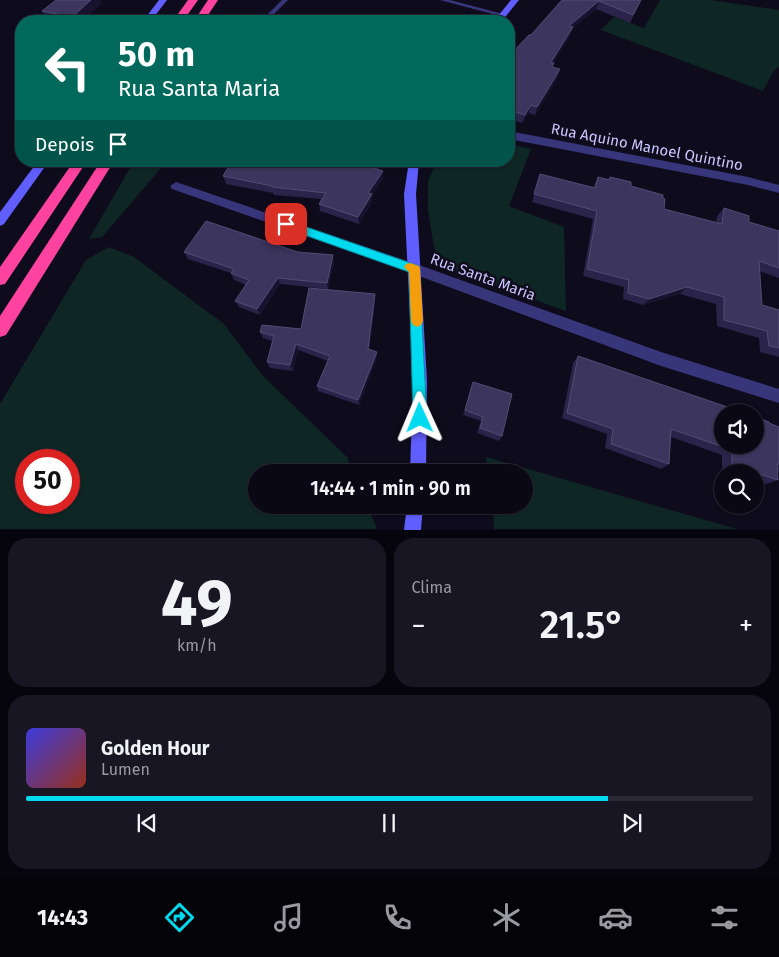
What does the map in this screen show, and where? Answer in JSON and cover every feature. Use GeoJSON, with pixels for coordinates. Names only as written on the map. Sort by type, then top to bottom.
{"type":"FeatureCollection","features":[{"type":"Feature","properties":{"kind":"highway"},"geometry":{"type":"LineString","coordinates":[[182,15],[193,0]]}},
{"type":"Feature","properties":{"kind":"highway"},"geometry":{"type":"LineString","coordinates":[[203,15],[213,0]]}},
{"type":"Feature","properties":{"kind":"highway"},"geometry":{"type":"LineString","coordinates":[[0,279],[78,167]]}},
{"type":"Feature","properties":{"kind":"highway"},"geometry":{"type":"LineString","coordinates":[[0,330],[104,167]]}},
{"type":"Feature","properties":{"kind":"main road"},"geometry":{"type":"LineString","coordinates":[[152,15],[163,0]]}},
{"type":"Feature","properties":{"kind":"main road"},"geometry":{"type":"LineString","coordinates":[[503,15],[515,0]]}},
{"type":"Feature","properties":{"kind":"main road"},"geometry":{"type":"LineString","coordinates":[[0,221],[40,167]]}},
{"type":"Feature","properties":{"kind":"main road"},"geometry":{"type":"LineString","coordinates":[[413,167],[410,194],[420,400],[418,464]]}},
{"type":"Feature","properties":{"kind":"main road"},"geometry":{"type":"LineString","coordinates":[[412,530],[414,514]]}},
{"type":"Feature","properties":{"kind":"street","name":"Rua Aquino Manoel Quintino"},"geometry":{"type":"LineString","coordinates":[[515,136],[748,181],[779,189]]}},
{"type":"Feature","properties":{"kind":"street","name":"Rua Santa Maria"},"geometry":{"type":"LineString","coordinates":[[176,186],[415,269],[652,356],[779,396]]}},
{"type":"Feature","properties":{"kind":"lane"},"geometry":{"type":"LineString","coordinates":[[270,15],[285,0]]}},
{"type":"Feature","properties":{"kind":"lane"},"geometry":{"type":"LineString","coordinates":[[443,0],[491,15]]}},
{"type":"Feature","properties":{"kind":"green space"},"geometry":{"type":"Polygon","coordinates":[[[660,0],[710,0],[779,10],[779,66],[773,72],[763,91],[601,30],[614,17],[644,28],[660,0]]]}},
{"type":"Feature","properties":{"kind":"green space"},"geometry":{"type":"Polygon","coordinates":[[[515,145],[531,149],[509,206],[564,227],[566,311],[443,267],[434,248],[428,210],[428,181],[434,167],[515,167],[515,145]]]}},
{"type":"Feature","properties":{"kind":"green space"},"geometry":{"type":"Polygon","coordinates":[[[131,167],[162,167],[102,237],[89,239],[131,167]]]}},
{"type":"Feature","properties":{"kind":"green space"},"geometry":{"type":"Polygon","coordinates":[[[109,247],[134,257],[224,324],[263,376],[347,457],[350,464],[248,464],[248,514],[371,514],[377,529],[0,529],[0,404],[86,260],[109,247]]]}},
{"type":"Feature","properties":{"kind":"green space"},"geometry":{"type":"Polygon","coordinates":[[[486,457],[510,464],[487,464],[486,457]]]}},
{"type":"Feature","properties":{"kind":"green space"},"geometry":{"type":"Polygon","coordinates":[[[533,470],[737,529],[494,529],[493,514],[533,514],[533,470]]]}},
{"type":"Feature","properties":{"kind":"building"},"geometry":{"type":"Polygon","coordinates":[[[56,0],[91,0],[74,15],[62,15],[42,11],[56,0]]]}},
{"type":"Feature","properties":{"kind":"building"},"geometry":{"type":"Polygon","coordinates":[[[562,0],[641,0],[633,15],[599,1],[569,26],[573,27],[551,62],[554,63],[552,67],[560,69],[537,107],[531,105],[525,115],[515,112],[515,50],[531,35],[562,0]]]}},
{"type":"Feature","properties":{"kind":"building"},"geometry":{"type":"Polygon","coordinates":[[[228,167],[371,167],[383,171],[368,193],[372,194],[358,217],[319,204],[326,193],[272,187],[223,176],[228,167]]]}},
{"type":"Feature","properties":{"kind":"building"},"geometry":{"type":"Polygon","coordinates":[[[540,174],[595,188],[598,177],[609,180],[610,177],[631,182],[631,186],[663,195],[665,199],[664,209],[722,224],[724,208],[749,216],[749,222],[779,231],[779,268],[759,261],[762,305],[779,310],[779,348],[769,346],[767,331],[724,320],[724,297],[687,287],[649,299],[628,293],[629,280],[587,269],[597,211],[534,194],[540,174]]]}},
{"type":"Feature","properties":{"kind":"building"},"geometry":{"type":"Polygon","coordinates":[[[206,221],[298,252],[333,255],[327,283],[278,278],[257,309],[235,301],[249,280],[231,273],[234,269],[184,252],[206,221]]]}},
{"type":"Feature","properties":{"kind":"building"},"geometry":{"type":"Polygon","coordinates":[[[309,288],[375,294],[368,349],[377,352],[358,400],[317,386],[330,356],[296,344],[290,365],[267,362],[274,336],[260,332],[262,325],[301,329],[309,288]]]}},
{"type":"Feature","properties":{"kind":"building"},"geometry":{"type":"Polygon","coordinates":[[[578,356],[719,404],[714,404],[714,444],[671,429],[669,464],[611,444],[613,429],[567,413],[578,356]]]}},
{"type":"Feature","properties":{"kind":"building"},"geometry":{"type":"Polygon","coordinates":[[[473,382],[512,394],[502,436],[480,428],[483,417],[465,410],[473,382]]]}},
{"type":"Feature","properties":{"kind":"building"},"geometry":{"type":"Polygon","coordinates":[[[764,420],[779,427],[778,480],[764,475],[764,464],[732,464],[732,454],[764,454],[764,420]]]}},
{"type":"Feature","properties":{"kind":"slow traffic"},"geometry":{"type":"LineString","coordinates":[[410,267],[415,269],[417,321]]}},
{"type":"Feature","properties":{"kind":"route"},"geometry":{"type":"LineString","coordinates":[[286,224],[415,269],[420,418]]}}]}
